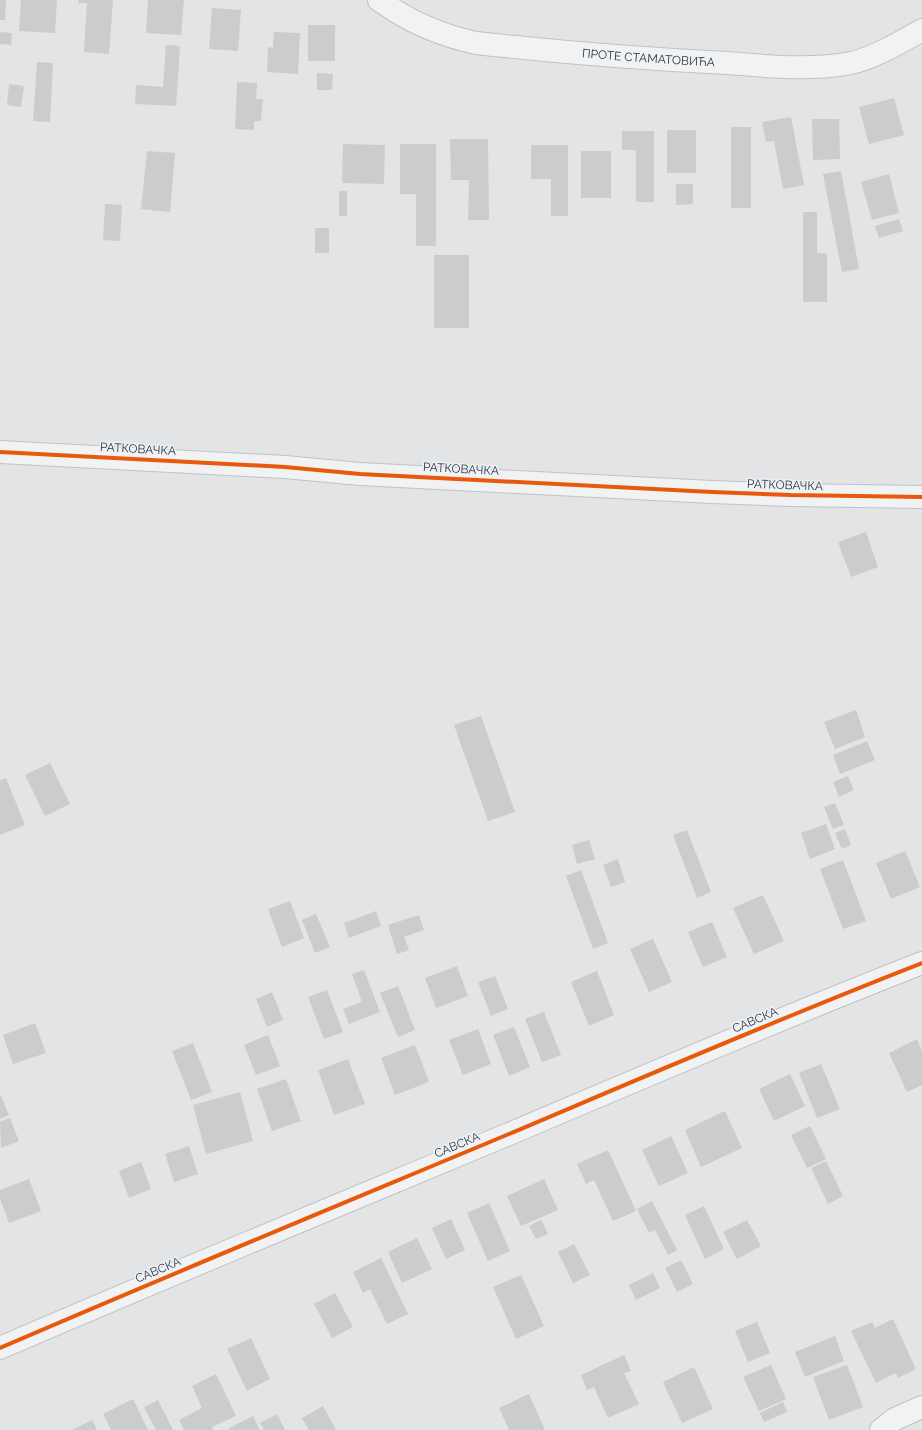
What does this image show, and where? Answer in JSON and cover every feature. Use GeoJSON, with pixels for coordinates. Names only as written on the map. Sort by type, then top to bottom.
{"type":"FeatureCollection","features":[{"type":"Feature","properties":{"kind":"street","name":"ПРОТЕ СТАМАТОВИЋА"},"geometry":{"type":"LineString","coordinates":[[378,0],[405,18],[451,38],[476,43],[662,60],[790,66],[852,63],[870,57],[922,30]]}},
{"type":"Feature","properties":{"kind":"street","name":"РАТКОВАЧКА"},"geometry":{"type":"LineString","coordinates":[[0,452],[277,467],[360,474],[790,496],[922,497]]}},
{"type":"Feature","properties":{"kind":"street","name":"САВСКА"},"geometry":{"type":"LineString","coordinates":[[0,1348],[650,1074],[922,963]]}},
{"type":"Feature","properties":{"kind":"street"},"geometry":{"type":"LineString","coordinates":[[881,1430],[895,1419],[922,1408]]}},
{"type":"Feature","properties":{"kind":"building"},"geometry":{"type":"Polygon","coordinates":[[[0,0],[6,0],[5,20],[0,20],[0,0]]]}},
{"type":"Feature","properties":{"kind":"building"},"geometry":{"type":"Polygon","coordinates":[[[21,0],[57,0],[55,33],[19,31],[21,0]]]}},
{"type":"Feature","properties":{"kind":"building"},"geometry":{"type":"Polygon","coordinates":[[[79,0],[113,0],[109,54],[84,52],[87,3],[78,3],[79,0]]]}},
{"type":"Feature","properties":{"kind":"building"},"geometry":{"type":"Polygon","coordinates":[[[148,0],[184,0],[181,35],[146,33],[148,0]]]}},
{"type":"Feature","properties":{"kind":"building"},"geometry":{"type":"Polygon","coordinates":[[[212,8],[241,10],[238,51],[209,49],[212,8]]]}},
{"type":"Feature","properties":{"kind":"building"},"geometry":{"type":"Polygon","coordinates":[[[308,25],[335,25],[335,61],[308,61],[308,25]]]}},
{"type":"Feature","properties":{"kind":"building"},"geometry":{"type":"Polygon","coordinates":[[[0,32],[12,33],[11,45],[0,44],[0,32]]]}},
{"type":"Feature","properties":{"kind":"building"},"geometry":{"type":"Polygon","coordinates":[[[274,32],[300,33],[298,74],[267,72],[268,47],[273,48],[274,32]]]}},
{"type":"Feature","properties":{"kind":"building"},"geometry":{"type":"Polygon","coordinates":[[[166,45],[180,46],[176,106],[135,104],[136,85],[163,87],[166,45]]]}},
{"type":"Feature","properties":{"kind":"building"},"geometry":{"type":"Polygon","coordinates":[[[37,62],[53,63],[50,122],[33,121],[37,62]]]}},
{"type":"Feature","properties":{"kind":"building"},"geometry":{"type":"Polygon","coordinates":[[[317,73],[333,74],[332,90],[317,90],[317,73]]]}},
{"type":"Feature","properties":{"kind":"building"},"geometry":{"type":"Polygon","coordinates":[[[237,82],[257,83],[256,99],[263,99],[261,121],[254,121],[254,130],[235,129],[237,82]]]}},
{"type":"Feature","properties":{"kind":"building"},"geometry":{"type":"Polygon","coordinates":[[[9,84],[24,86],[21,107],[7,105],[9,84]]]}},
{"type":"Feature","properties":{"kind":"building"},"geometry":{"type":"Polygon","coordinates":[[[894,98],[904,135],[869,144],[859,107],[894,98]]]}},
{"type":"Feature","properties":{"kind":"building"},"geometry":{"type":"Polygon","coordinates":[[[791,117],[804,185],[783,189],[774,141],[766,142],[762,122],[791,117]]]}},
{"type":"Feature","properties":{"kind":"building"},"geometry":{"type":"Polygon","coordinates":[[[812,119],[839,119],[840,159],[813,160],[812,119]]]}},
{"type":"Feature","properties":{"kind":"building"},"geometry":{"type":"Polygon","coordinates":[[[731,127],[751,127],[751,208],[731,208],[731,127]]]}},
{"type":"Feature","properties":{"kind":"building"},"geometry":{"type":"Polygon","coordinates":[[[667,130],[696,130],[696,173],[667,173],[667,130]]]}},
{"type":"Feature","properties":{"kind":"building"},"geometry":{"type":"Polygon","coordinates":[[[622,131],[654,131],[654,202],[636,202],[636,150],[622,150],[622,131]]]}},
{"type":"Feature","properties":{"kind":"building"},"geometry":{"type":"Polygon","coordinates":[[[450,139],[488,139],[489,220],[468,220],[469,180],[451,180],[450,139]]]}},
{"type":"Feature","properties":{"kind":"building"},"geometry":{"type":"Polygon","coordinates":[[[343,144],[385,145],[384,184],[342,183],[343,144]]]}},
{"type":"Feature","properties":{"kind":"building"},"geometry":{"type":"Polygon","coordinates":[[[400,144],[436,144],[436,246],[416,246],[416,194],[400,194],[400,144]]]}},
{"type":"Feature","properties":{"kind":"building"},"geometry":{"type":"Polygon","coordinates":[[[531,145],[568,145],[568,216],[551,216],[551,179],[531,179],[531,145]]]}},
{"type":"Feature","properties":{"kind":"building"},"geometry":{"type":"Polygon","coordinates":[[[147,151],[175,153],[170,212],[141,209],[147,151]]]}},
{"type":"Feature","properties":{"kind":"building"},"geometry":{"type":"Polygon","coordinates":[[[581,151],[611,151],[611,198],[581,198],[581,151]]]}},
{"type":"Feature","properties":{"kind":"building"},"geometry":{"type":"Polygon","coordinates":[[[841,171],[859,269],[842,272],[823,174],[841,171]]]}},
{"type":"Feature","properties":{"kind":"building"},"geometry":{"type":"Polygon","coordinates":[[[889,174],[899,213],[872,220],[861,182],[889,174]]]}},
{"type":"Feature","properties":{"kind":"building"},"geometry":{"type":"Polygon","coordinates":[[[676,184],[693,184],[693,204],[676,205],[676,184]]]}},
{"type":"Feature","properties":{"kind":"building"},"geometry":{"type":"Polygon","coordinates":[[[339,191],[347,191],[347,216],[339,216],[339,191]]]}},
{"type":"Feature","properties":{"kind":"building"},"geometry":{"type":"Polygon","coordinates":[[[105,204],[122,205],[120,241],[103,240],[105,204]]]}},
{"type":"Feature","properties":{"kind":"building"},"geometry":{"type":"Polygon","coordinates":[[[803,212],[817,212],[817,253],[827,254],[827,302],[803,302],[803,212]]]}},
{"type":"Feature","properties":{"kind":"building"},"geometry":{"type":"Polygon","coordinates":[[[899,219],[903,231],[879,238],[875,226],[899,219]]]}},
{"type":"Feature","properties":{"kind":"building"},"geometry":{"type":"Polygon","coordinates":[[[315,228],[329,228],[329,253],[315,253],[315,228]]]}},
{"type":"Feature","properties":{"kind":"building"},"geometry":{"type":"Polygon","coordinates":[[[434,255],[469,255],[469,328],[434,328],[434,255]]]}},
{"type":"Feature","properties":{"kind":"building"},"geometry":{"type":"Polygon","coordinates":[[[866,532],[878,567],[851,577],[838,542],[866,532]]]}},
{"type":"Feature","properties":{"kind":"building"},"geometry":{"type":"Polygon","coordinates":[[[856,710],[865,737],[835,749],[824,722],[856,710]]]}},
{"type":"Feature","properties":{"kind":"building"},"geometry":{"type":"Polygon","coordinates":[[[481,716],[515,812],[488,821],[454,725],[481,716]]]}},
{"type":"Feature","properties":{"kind":"building"},"geometry":{"type":"Polygon","coordinates":[[[867,741],[875,760],[840,774],[833,755],[867,741]]]}},
{"type":"Feature","properties":{"kind":"building"},"geometry":{"type":"Polygon","coordinates":[[[50,763],[70,804],[45,816],[25,775],[50,763]]]}},
{"type":"Feature","properties":{"kind":"building"},"geometry":{"type":"Polygon","coordinates":[[[848,776],[854,790],[839,797],[833,782],[848,776]]]}},
{"type":"Feature","properties":{"kind":"building"},"geometry":{"type":"Polygon","coordinates":[[[6,778],[25,825],[0,835],[0,780],[6,778]]]}},
{"type":"Feature","properties":{"kind":"building"},"geometry":{"type":"Polygon","coordinates":[[[835,803],[844,825],[833,829],[824,807],[835,803]]]}},
{"type":"Feature","properties":{"kind":"building"},"geometry":{"type":"Polygon","coordinates":[[[826,824],[835,849],[810,859],[801,833],[826,824]]]}},
{"type":"Feature","properties":{"kind":"building"},"geometry":{"type":"Polygon","coordinates":[[[845,829],[851,845],[842,849],[835,833],[845,829]]]}},
{"type":"Feature","properties":{"kind":"building"},"geometry":{"type":"Polygon","coordinates":[[[687,830],[711,892],[697,898],[673,835],[687,830]]]}},
{"type":"Feature","properties":{"kind":"building"},"geometry":{"type":"Polygon","coordinates":[[[589,840],[595,859],[577,864],[572,845],[589,840]]]}},
{"type":"Feature","properties":{"kind":"building"},"geometry":{"type":"Polygon","coordinates":[[[905,851],[920,887],[891,899],[876,863],[905,851]]]}},
{"type":"Feature","properties":{"kind":"building"},"geometry":{"type":"Polygon","coordinates":[[[618,859],[625,882],[611,887],[603,865],[618,859]]]}},
{"type":"Feature","properties":{"kind":"building"},"geometry":{"type":"Polygon","coordinates":[[[843,860],[866,921],[843,929],[820,869],[843,860]]]}},
{"type":"Feature","properties":{"kind":"building"},"geometry":{"type":"Polygon","coordinates":[[[581,870],[608,943],[593,949],[566,876],[581,870]]]}},
{"type":"Feature","properties":{"kind":"building"},"geometry":{"type":"Polygon","coordinates":[[[763,895],[784,941],[754,954],[733,908],[763,895]]]}},
{"type":"Feature","properties":{"kind":"building"},"geometry":{"type":"Polygon","coordinates":[[[290,901],[304,938],[282,947],[268,909],[290,901]]]}},
{"type":"Feature","properties":{"kind":"building"},"geometry":{"type":"Polygon","coordinates":[[[376,911],[381,926],[349,938],[344,923],[376,911]]]}},
{"type":"Feature","properties":{"kind":"building"},"geometry":{"type":"Polygon","coordinates":[[[316,914],[330,947],[315,953],[302,920],[316,914]]]}},
{"type":"Feature","properties":{"kind":"building"},"geometry":{"type":"Polygon","coordinates":[[[419,915],[424,930],[404,937],[409,950],[397,954],[388,925],[419,915]]]}},
{"type":"Feature","properties":{"kind":"building"},"geometry":{"type":"Polygon","coordinates":[[[712,922],[727,957],[703,967],[688,932],[712,922]]]}},
{"type":"Feature","properties":{"kind":"building"},"geometry":{"type":"Polygon","coordinates":[[[653,939],[672,982],[649,992],[630,949],[653,939]]]}},
{"type":"Feature","properties":{"kind":"building"},"geometry":{"type":"Polygon","coordinates":[[[457,966],[468,996],[436,1008],[425,978],[457,966]]]}},
{"type":"Feature","properties":{"kind":"building"},"geometry":{"type":"Polygon","coordinates":[[[364,970],[380,1012],[349,1024],[343,1009],[362,1002],[352,974],[364,970]]]}},
{"type":"Feature","properties":{"kind":"building"},"geometry":{"type":"Polygon","coordinates":[[[597,971],[614,1015],[589,1026],[571,982],[597,971]]]}},
{"type":"Feature","properties":{"kind":"building"},"geometry":{"type":"Polygon","coordinates":[[[495,976],[508,1009],[491,1016],[478,982],[495,976]]]}},
{"type":"Feature","properties":{"kind":"building"},"geometry":{"type":"Polygon","coordinates":[[[398,986],[415,1030],[398,1037],[380,993],[398,986]]]}},
{"type":"Feature","properties":{"kind":"building"},"geometry":{"type":"Polygon","coordinates":[[[327,990],[343,1032],[324,1039],[308,997],[327,990]]]}},
{"type":"Feature","properties":{"kind":"building"},"geometry":{"type":"Polygon","coordinates":[[[272,992],[283,1020],[267,1027],[256,999],[272,992]]]}},
{"type":"Feature","properties":{"kind":"building"},"geometry":{"type":"Polygon","coordinates":[[[544,1012],[561,1055],[542,1062],[525,1019],[544,1012]]]}},
{"type":"Feature","properties":{"kind":"building"},"geometry":{"type":"Polygon","coordinates":[[[35,1023],[46,1053],[13,1064],[3,1035],[35,1023]]]}},
{"type":"Feature","properties":{"kind":"building"},"geometry":{"type":"Polygon","coordinates":[[[514,1027],[530,1067],[509,1076],[493,1035],[514,1027]]]}},
{"type":"Feature","properties":{"kind":"building"},"geometry":{"type":"Polygon","coordinates":[[[478,1029],[491,1064],[463,1075],[449,1040],[478,1029]]]}},
{"type":"Feature","properties":{"kind":"building"},"geometry":{"type":"Polygon","coordinates":[[[268,1035],[280,1066],[256,1075],[244,1045],[268,1035]]]}},
{"type":"Feature","properties":{"kind":"building"},"geometry":{"type":"Polygon","coordinates":[[[917,1039],[922,1051],[922,1085],[907,1092],[889,1053],[917,1039]]]}},
{"type":"Feature","properties":{"kind":"building"},"geometry":{"type":"Polygon","coordinates":[[[193,1043],[212,1092],[191,1100],[172,1051],[193,1043]]]}},
{"type":"Feature","properties":{"kind":"building"},"geometry":{"type":"Polygon","coordinates":[[[415,1045],[429,1082],[395,1095],[381,1058],[415,1045]]]}},
{"type":"Feature","properties":{"kind":"building"},"geometry":{"type":"Polygon","coordinates":[[[348,1059],[365,1104],[334,1115],[318,1070],[348,1059]]]}},
{"type":"Feature","properties":{"kind":"building"},"geometry":{"type":"Polygon","coordinates":[[[821,1064],[840,1109],[817,1118],[799,1073],[821,1064]]]}},
{"type":"Feature","properties":{"kind":"building"},"geometry":{"type":"Polygon","coordinates":[[[790,1074],[805,1106],[774,1121],[759,1089],[790,1074]]]}},
{"type":"Feature","properties":{"kind":"building"},"geometry":{"type":"Polygon","coordinates":[[[286,1079],[301,1121],[272,1131],[257,1089],[286,1079]]]}},
{"type":"Feature","properties":{"kind":"building"},"geometry":{"type":"Polygon","coordinates":[[[240,1092],[253,1141],[206,1154],[193,1105],[240,1092]]]}},
{"type":"Feature","properties":{"kind":"building"},"geometry":{"type":"Polygon","coordinates":[[[0,1094],[9,1115],[0,1119],[0,1094]]]}},
{"type":"Feature","properties":{"kind":"building"},"geometry":{"type":"Polygon","coordinates":[[[725,1111],[742,1148],[701,1167],[685,1130],[725,1111]]]}},
{"type":"Feature","properties":{"kind":"building"},"geometry":{"type":"Polygon","coordinates":[[[10,1118],[19,1141],[1,1148],[0,1122],[10,1118]]]}},
{"type":"Feature","properties":{"kind":"building"},"geometry":{"type":"Polygon","coordinates":[[[810,1126],[826,1159],[807,1168],[791,1135],[810,1126]]]}},
{"type":"Feature","properties":{"kind":"building"},"geometry":{"type":"Polygon","coordinates":[[[671,1136],[688,1173],[659,1186],[642,1150],[671,1136]]]}},
{"type":"Feature","properties":{"kind":"building"},"geometry":{"type":"Polygon","coordinates":[[[189,1146],[198,1174],[174,1182],[165,1154],[189,1146]]]}},
{"type":"Feature","properties":{"kind":"building"},"geometry":{"type":"Polygon","coordinates":[[[608,1150],[636,1211],[613,1221],[594,1180],[586,1184],[577,1164],[608,1150]]]}},
{"type":"Feature","properties":{"kind":"building"},"geometry":{"type":"Polygon","coordinates":[[[826,1161],[843,1196],[828,1204],[811,1168],[826,1161]]]}},
{"type":"Feature","properties":{"kind":"building"},"geometry":{"type":"Polygon","coordinates":[[[141,1162],[151,1189],[129,1198],[119,1171],[141,1162]]]}},
{"type":"Feature","properties":{"kind":"building"},"geometry":{"type":"Polygon","coordinates":[[[29,1179],[41,1211],[9,1223],[0,1199],[0,1190],[29,1179]]]}},
{"type":"Feature","properties":{"kind":"building"},"geometry":{"type":"Polygon","coordinates":[[[544,1179],[558,1210],[521,1226],[507,1196],[544,1179]]]}},
{"type":"Feature","properties":{"kind":"building"},"geometry":{"type":"Polygon","coordinates":[[[652,1201],[677,1250],[668,1255],[655,1230],[649,1233],[637,1209],[652,1201]]]}},
{"type":"Feature","properties":{"kind":"building"},"geometry":{"type":"Polygon","coordinates":[[[489,1203],[510,1251],[488,1261],[467,1213],[489,1203]]]}},
{"type":"Feature","properties":{"kind":"building"},"geometry":{"type":"Polygon","coordinates":[[[704,1206],[724,1249],[705,1259],[685,1215],[704,1206]]]}},
{"type":"Feature","properties":{"kind":"building"},"geometry":{"type":"Polygon","coordinates":[[[451,1219],[465,1250],[446,1259],[432,1228],[451,1219]]]}},
{"type":"Feature","properties":{"kind":"building"},"geometry":{"type":"Polygon","coordinates":[[[541,1220],[548,1234],[536,1239],[529,1226],[541,1220]]]}},
{"type":"Feature","properties":{"kind":"building"},"geometry":{"type":"Polygon","coordinates":[[[747,1220],[761,1246],[737,1259],[723,1232],[747,1220]]]}},
{"type":"Feature","properties":{"kind":"building"},"geometry":{"type":"Polygon","coordinates":[[[417,1238],[432,1269],[402,1283],[388,1252],[417,1238]]]}},
{"type":"Feature","properties":{"kind":"building"},"geometry":{"type":"Polygon","coordinates":[[[574,1244],[590,1275],[573,1283],[558,1252],[574,1244]]]}},
{"type":"Feature","properties":{"kind":"building"},"geometry":{"type":"Polygon","coordinates":[[[381,1258],[408,1314],[387,1324],[370,1289],[363,1293],[353,1272],[381,1258]]]}},
{"type":"Feature","properties":{"kind":"building"},"geometry":{"type":"Polygon","coordinates":[[[681,1260],[693,1284],[677,1292],[665,1268],[681,1260]]]}},
{"type":"Feature","properties":{"kind":"building"},"geometry":{"type":"Polygon","coordinates":[[[653,1273],[660,1288],[636,1300],[629,1285],[653,1273]]]}},
{"type":"Feature","properties":{"kind":"building"},"geometry":{"type":"Polygon","coordinates":[[[521,1275],[544,1326],[516,1339],[493,1287],[521,1275]]]}},
{"type":"Feature","properties":{"kind":"building"},"geometry":{"type":"Polygon","coordinates":[[[335,1293],[353,1327],[332,1338],[314,1304],[335,1293]]]}},
{"type":"Feature","properties":{"kind":"building"},"geometry":{"type":"Polygon","coordinates":[[[893,1319],[916,1369],[898,1378],[896,1373],[876,1383],[851,1331],[872,1322],[875,1328],[893,1319]]]}},
{"type":"Feature","properties":{"kind":"building"},"geometry":{"type":"Polygon","coordinates":[[[757,1322],[770,1353],[748,1362],[735,1331],[757,1322]]]}},
{"type":"Feature","properties":{"kind":"building"},"geometry":{"type":"Polygon","coordinates":[[[835,1336],[844,1361],[805,1377],[795,1352],[835,1336]]]}},
{"type":"Feature","properties":{"kind":"building"},"geometry":{"type":"Polygon","coordinates":[[[251,1338],[270,1379],[247,1391],[227,1349],[251,1338]]]}},
{"type":"Feature","properties":{"kind":"building"},"geometry":{"type":"Polygon","coordinates":[[[624,1355],[631,1371],[624,1373],[639,1404],[608,1418],[594,1387],[587,1390],[581,1375],[624,1355]]]}},
{"type":"Feature","properties":{"kind":"building"},"geometry":{"type":"Polygon","coordinates":[[[771,1365],[786,1399],[759,1411],[743,1377],[771,1365]]]}},
{"type":"Feature","properties":{"kind":"building"},"geometry":{"type":"Polygon","coordinates":[[[847,1365],[863,1407],[829,1420],[813,1377],[847,1365]]]}},
{"type":"Feature","properties":{"kind":"building"},"geometry":{"type":"Polygon","coordinates":[[[694,1367],[713,1409],[682,1423],[663,1382],[694,1367]]]}},
{"type":"Feature","properties":{"kind":"building"},"geometry":{"type":"Polygon","coordinates":[[[216,1374],[236,1416],[212,1427],[213,1430],[184,1430],[179,1420],[202,1408],[192,1386],[216,1374]]]}},
{"type":"Feature","properties":{"kind":"building"},"geometry":{"type":"Polygon","coordinates":[[[529,1394],[545,1430],[509,1430],[499,1408],[529,1394]]]}},
{"type":"Feature","properties":{"kind":"building"},"geometry":{"type":"Polygon","coordinates":[[[133,1399],[148,1430],[111,1430],[103,1414],[133,1399]]]}},
{"type":"Feature","properties":{"kind":"building"},"geometry":{"type":"Polygon","coordinates":[[[158,1400],[173,1430],[156,1430],[144,1407],[158,1400]]]}},
{"type":"Feature","properties":{"kind":"building"},"geometry":{"type":"Polygon","coordinates":[[[783,1402],[787,1412],[764,1422],[760,1413],[783,1402]]]}},
{"type":"Feature","properties":{"kind":"building"},"geometry":{"type":"Polygon","coordinates":[[[323,1406],[336,1430],[309,1430],[302,1418],[323,1406]]]}},
{"type":"Feature","properties":{"kind":"building"},"geometry":{"type":"Polygon","coordinates":[[[277,1414],[285,1430],[264,1430],[260,1423],[277,1414]]]}},
{"type":"Feature","properties":{"kind":"building"},"geometry":{"type":"Polygon","coordinates":[[[253,1416],[260,1430],[230,1430],[229,1428],[253,1416]]]}},
{"type":"Feature","properties":{"kind":"building"},"geometry":{"type":"Polygon","coordinates":[[[92,1420],[97,1430],[72,1430],[92,1420]]]}},
{"type":"Feature","properties":{"kind":"cycle path"},"geometry":{"type":"LineString","coordinates":[[0,452],[285,467],[360,474],[712,492],[922,497]]}},
{"type":"Feature","properties":{"kind":"cycle path"},"geometry":{"type":"LineString","coordinates":[[0,1348],[715,1047],[922,963]]}}]}
